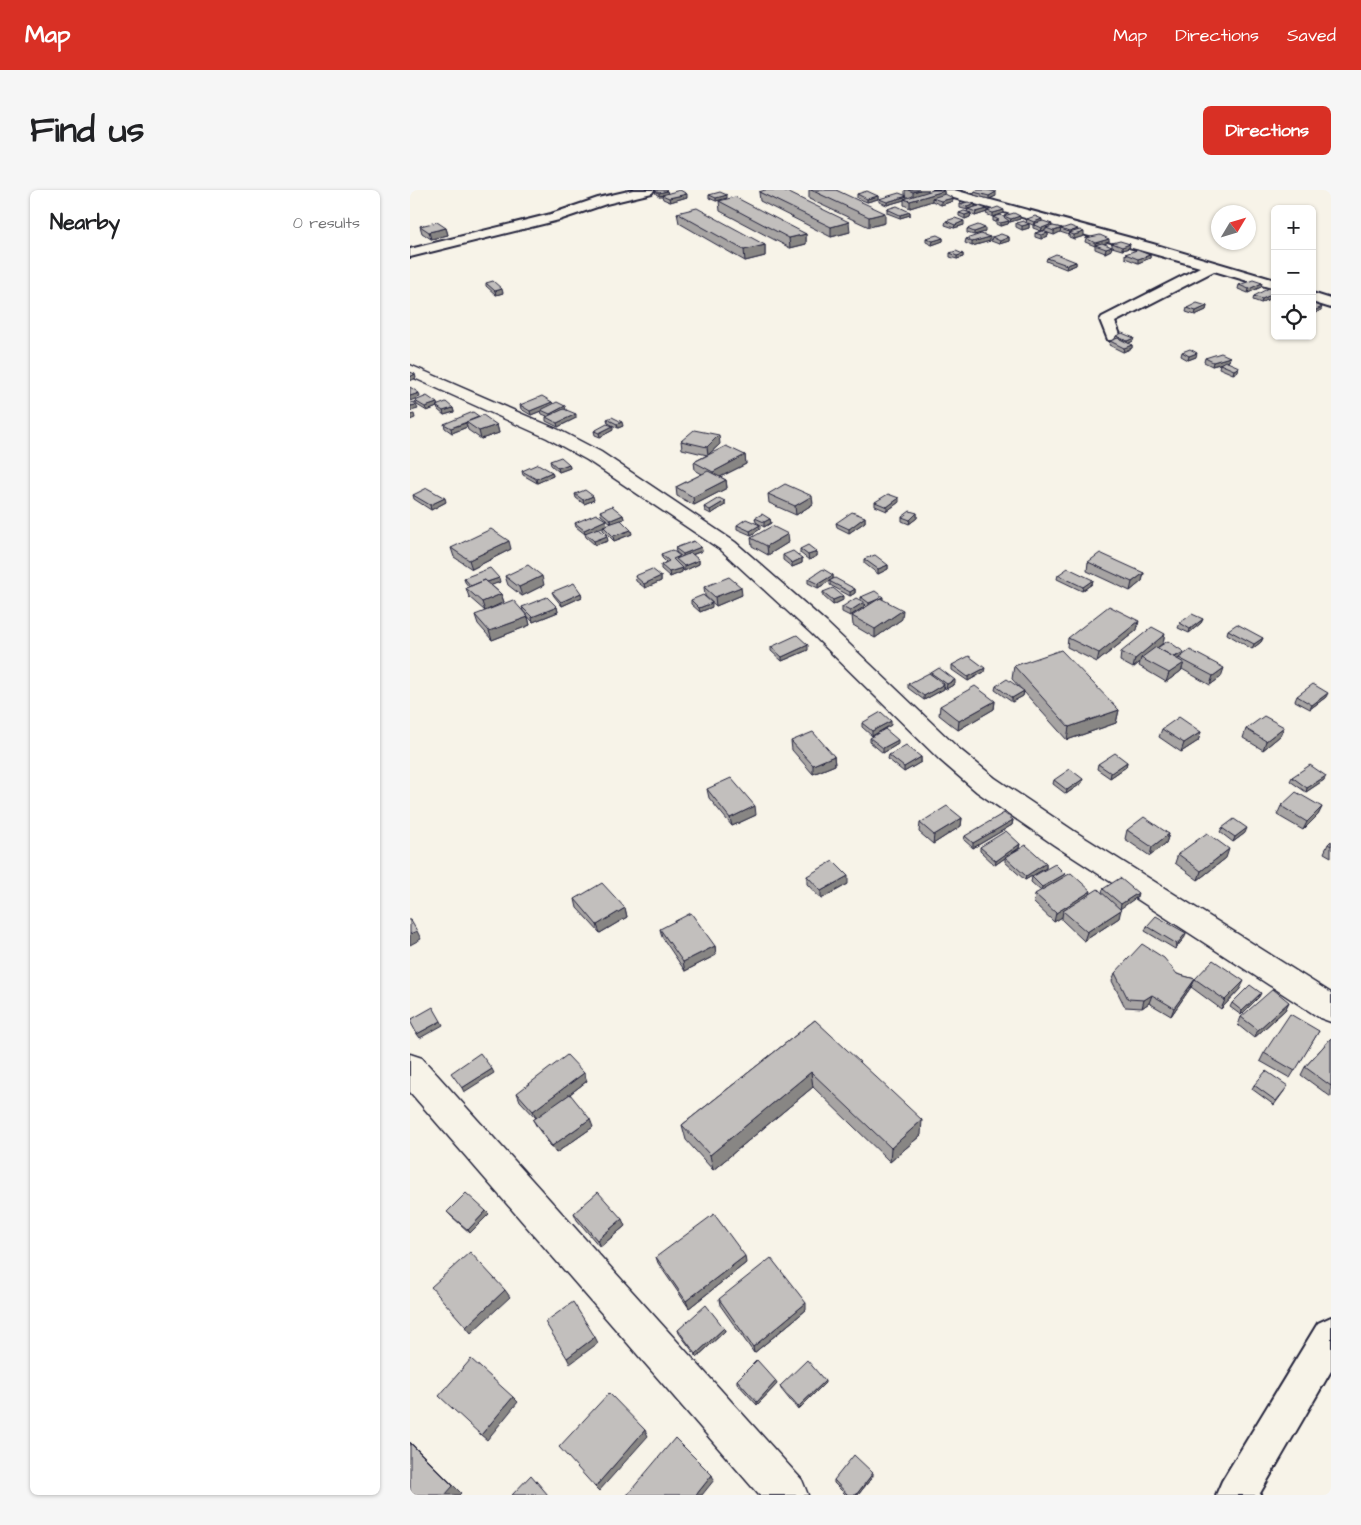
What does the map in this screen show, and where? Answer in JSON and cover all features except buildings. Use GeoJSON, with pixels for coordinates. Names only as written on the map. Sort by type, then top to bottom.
{"type":"FeatureCollection","features":[{"type":"Feature","properties":{"kind":"street"},"geometry":{"type":"LineString","coordinates":[[410,253],[555,217],[602,201],[648,190]]}},
{"type":"Feature","properties":{"kind":"street"},"geometry":{"type":"LineString","coordinates":[[940,190],[1271,284]]}},
{"type":"Feature","properties":{"kind":"street"},"geometry":{"type":"LineString","coordinates":[[1113,337],[1107,320],[1213,266]]}},
{"type":"Feature","properties":{"kind":"street"},"geometry":{"type":"LineString","coordinates":[[1316,298],[1331,304]]}},
{"type":"Feature","properties":{"kind":"street"},"geometry":{"type":"LineString","coordinates":[[410,370],[546,430],[594,456],[728,546],[819,628],[949,754],[986,785],[1064,838],[1331,1009]]}},
{"type":"Feature","properties":{"kind":"street"},"geometry":{"type":"LineString","coordinates":[[410,1068],[787,1495]]}},
{"type":"Feature","properties":{"kind":"street"},"geometry":{"type":"LineString","coordinates":[[1236,1495],[1331,1336]]}}]}
